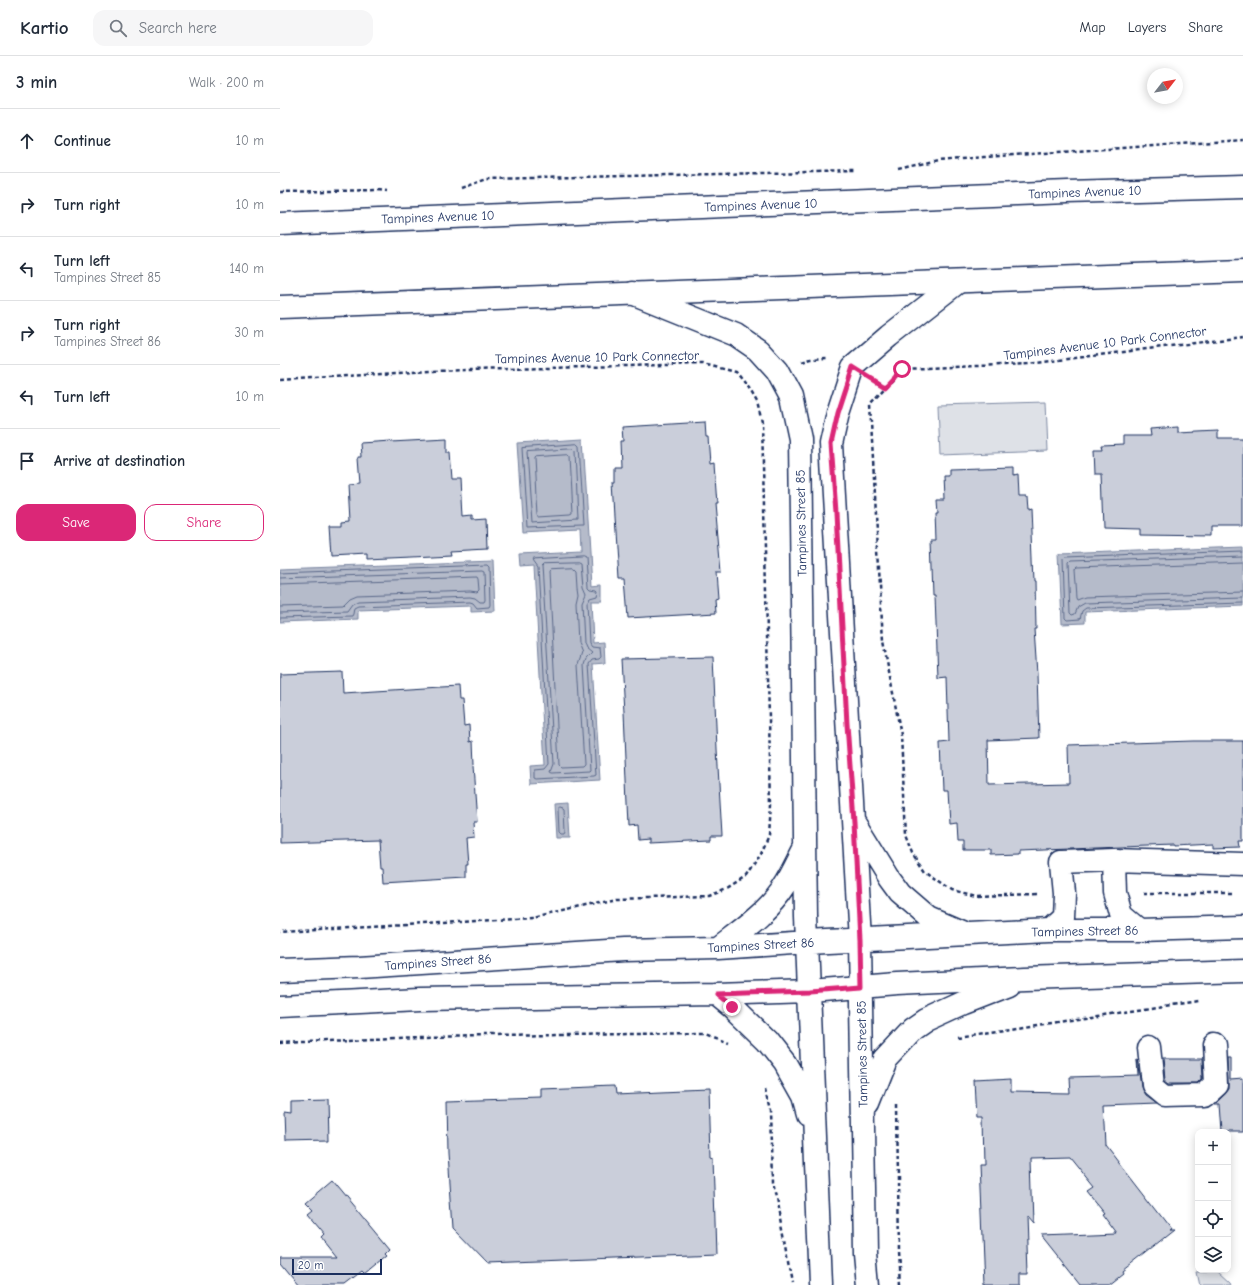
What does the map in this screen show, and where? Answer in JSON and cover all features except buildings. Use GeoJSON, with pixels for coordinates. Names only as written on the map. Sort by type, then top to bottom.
{"type":"FeatureCollection","features":[{"type":"Feature","properties":{"kind":"street","name":"Tampines Avenue 10"},"geometry":{"type":"LineString","coordinates":[[280,224],[1020,194],[1243,187]]}},
{"type":"Feature","properties":{"kind":"street"},"geometry":{"type":"LineString","coordinates":[[280,307],[632,292],[958,282],[1243,271]]}},
{"type":"Feature","properties":{"kind":"street"},"geometry":{"type":"LineString","coordinates":[[853,367],[889,336],[958,282]]}},
{"type":"Feature","properties":{"kind":"street","name":"Tampines Street 85"},"geometry":{"type":"LineString","coordinates":[[632,292],[736,335],[758,350],[777,371],[791,397],[800,439],[805,847],[821,1285]]}},
{"type":"Feature","properties":{"kind":"street","name":"Tampines Street 85"},"geometry":{"type":"LineString","coordinates":[[853,367],[838,413],[831,444],[860,940],[865,1253],[868,1285]]}},
{"type":"Feature","properties":{"kind":"street","name":"Tampines Street 85"},"geometry":{"type":"LineString","coordinates":[[854,822],[900,893],[929,918],[969,934]]}},
{"type":"Feature","properties":{"kind":"street","name":"Tampines Street 85"},"geometry":{"type":"LineString","coordinates":[[718,948],[756,917],[774,899],[783,888],[805,847]]}},
{"type":"Feature","properties":{"kind":"street"},"geometry":{"type":"LineString","coordinates":[[1114,860],[1115,893],[1121,915],[1139,930]]}},
{"type":"Feature","properties":{"kind":"street"},"geometry":{"type":"LineString","coordinates":[[1049,930],[1063,917],[1064,893],[1061,862],[1114,860],[1243,864]]}},
{"type":"Feature","properties":{"kind":"street","name":"Tampines Street 86"},"geometry":{"type":"LineString","coordinates":[[280,970],[359,967],[623,950],[718,948],[1049,930],[1139,930],[1243,926]]}},
{"type":"Feature","properties":{"kind":"street"},"geometry":{"type":"LineString","coordinates":[[280,1006],[420,999],[810,991],[1025,978],[1243,971]]}},
{"type":"Feature","properties":{"kind":"street"},"geometry":{"type":"LineString","coordinates":[[863,1115],[885,1059],[914,1029],[926,1020],[963,1003],[1025,978]]}},
{"type":"Feature","properties":{"kind":"street"},"geometry":{"type":"LineString","coordinates":[[716,994],[732,1007],[767,1041],[785,1064],[803,1096],[815,1141]]}},
{"type":"Feature","properties":{"kind":"street"},"geometry":{"type":"LineString","coordinates":[[1149,1047],[1153,1086],[1165,1096],[1204,1095],[1216,1084],[1214,1045]]}},
{"type":"Feature","properties":{"kind":"path"},"geometry":{"type":"LineString","coordinates":[[898,171],[938,161],[976,157],[1243,140]]}},
{"type":"Feature","properties":{"kind":"path"},"geometry":{"type":"LineString","coordinates":[[455,190],[487,179],[859,171]]}},
{"type":"Feature","properties":{"kind":"path"},"geometry":{"type":"LineString","coordinates":[[280,192],[378,190],[393,192]]}},
{"type":"Feature","properties":{"kind":"path","name":"Tampines Avenue 10 Park Connector"},"geometry":{"type":"LineString","coordinates":[[1064,893],[976,896],[952,890],[925,871],[913,853],[906,835],[901,735],[883,641],[870,404],[902,369],[1028,364],[1243,337]]}},
{"type":"Feature","properties":{"kind":"path"},"geometry":{"type":"LineString","coordinates":[[749,388],[777,371],[811,359],[832,358],[853,367],[885,387]]}},
{"type":"Feature","properties":{"kind":"path","name":"Tampines Avenue 10 Park Connector"},"geometry":{"type":"LineString","coordinates":[[280,380],[431,371],[703,364],[736,372],[749,388],[757,402],[762,422],[771,804],[769,835],[761,854],[746,877],[727,889],[709,896],[617,899],[532,918],[280,932]]}},
{"type":"Feature","properties":{"kind":"path"},"geometry":{"type":"LineString","coordinates":[[1115,893],[1236,893]]}},
{"type":"Feature","properties":{"kind":"path"},"geometry":{"type":"LineString","coordinates":[[952,1039],[1204,1000]]}},
{"type":"Feature","properties":{"kind":"path"},"geometry":{"type":"LineString","coordinates":[[280,1043],[420,1037],[705,1033],[727,1041],[732,1045]]}},
{"type":"Feature","properties":{"kind":"path"},"geometry":{"type":"LineString","coordinates":[[765,1083],[771,1110],[773,1182],[792,1285]]}},
{"type":"Feature","properties":{"kind":"path"},"geometry":{"type":"LineString","coordinates":[[897,1101],[899,1252],[901,1285]]}},
{"type":"Feature","properties":{"kind":"shaded area"},"geometry":{"type":"Polygon","coordinates":[[[1046,402],[1048,451],[940,455],[938,405],[1046,402]]]}},
{"type":"Feature","properties":{"kind":"shaded area"},"geometry":{"type":"Polygon","coordinates":[[[1198,1273],[1219,1273],[1231,1285],[1201,1285],[1198,1273]]]}},
{"type":"Feature","properties":{"kind":"water"},"geometry":{"type":"Polygon","coordinates":[[[583,439],[592,586],[602,585],[602,601],[591,601],[593,643],[604,642],[605,663],[593,664],[600,780],[531,784],[530,766],[545,765],[534,566],[521,567],[520,555],[581,552],[580,530],[523,533],[517,443],[583,439]]]}},
{"type":"Feature","properties":{"kind":"water"},"geometry":{"type":"Polygon","coordinates":[[[1243,547],[1243,606],[1085,612],[1085,623],[1062,624],[1059,554],[1243,547]]]}},
{"type":"Feature","properties":{"kind":"water"},"geometry":{"type":"Polygon","coordinates":[[[493,561],[495,611],[471,612],[471,606],[358,610],[358,619],[280,622],[280,569],[493,561]]]}},
{"type":"Feature","properties":{"kind":"water"},"geometry":{"type":"Polygon","coordinates":[[[568,803],[570,838],[556,838],[554,804],[568,803]]]}},
{"type":"Feature","properties":{"kind":"route"},"geometry":{"type":"LineString","coordinates":[[732,1007],[716,994],[810,991],[861,987],[854,822],[831,444],[838,413],[853,367],[885,387],[902,369]]}}]}
